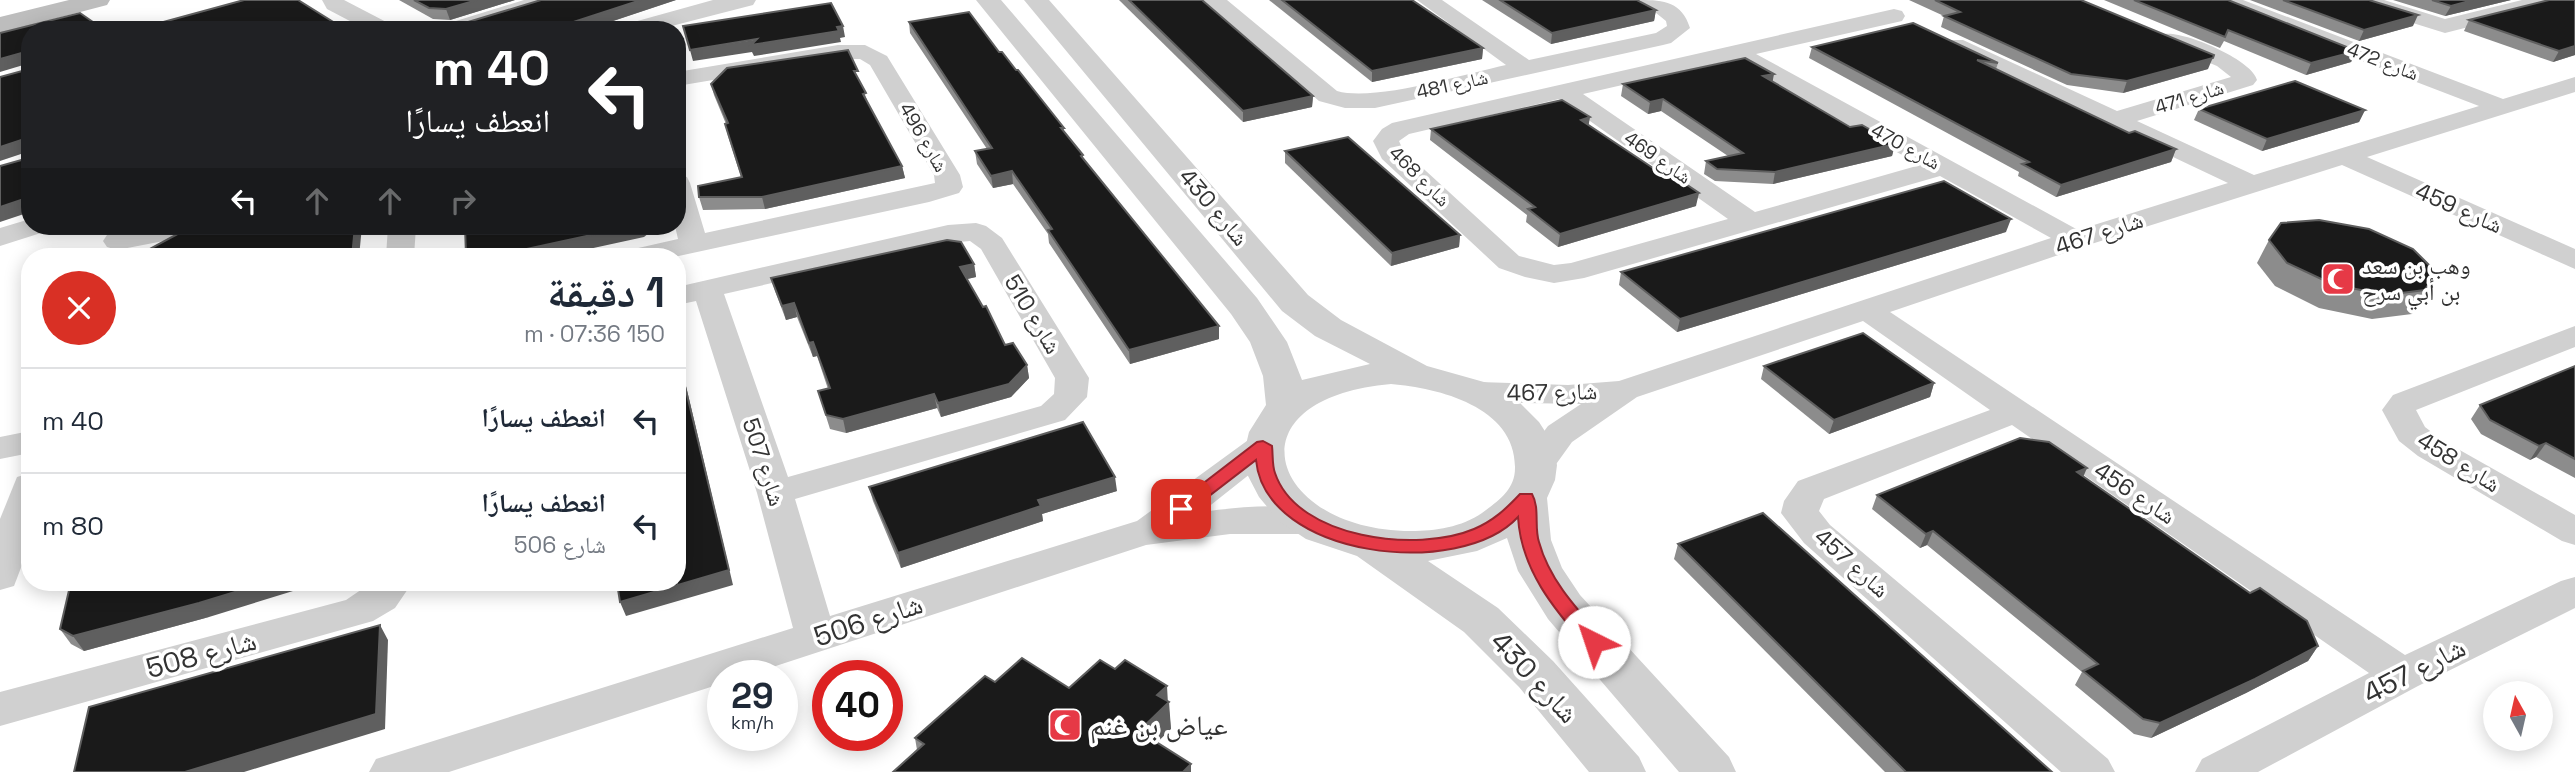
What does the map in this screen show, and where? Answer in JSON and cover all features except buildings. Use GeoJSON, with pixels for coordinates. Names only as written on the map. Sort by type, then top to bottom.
{"type":"FeatureCollection","features":[{"type":"Feature","properties":{"kind":"main road"},"geometry":{"type":"LineString","coordinates":[[0,12],[49,0]]}},
{"type":"Feature","properties":{"kind":"main road"},"geometry":{"type":"LineString","coordinates":[[0,25],[98,0]]}},
{"type":"Feature","properties":{"kind":"street"},"geometry":{"type":"LineString","coordinates":[[333,0],[335,4],[367,21]]}},
{"type":"Feature","properties":{"kind":"street"},"geometry":{"type":"LineString","coordinates":[[480,21],[546,0]]}},
{"type":"Feature","properties":{"kind":"street"},"geometry":{"type":"LineString","coordinates":[[659,21],[699,9],[745,0]]}},
{"type":"Feature","properties":{"kind":"street","name":"شارع 430"},"geometry":{"type":"LineString","coordinates":[[988,0],[1244,306],[1269,340],[1281,363],[1286,407]]}},
{"type":"Feature","properties":{"kind":"street","name":"شارع 430"},"geometry":{"type":"LineString","coordinates":[[1036,0],[1295,303],[1339,335],[1422,375]]}},
{"type":"Feature","properties":{"kind":"street","name":"شارع 481"},"geometry":{"type":"LineString","coordinates":[[1214,0],[1328,96],[1345,101],[1375,101],[1663,38],[1679,27],[1676,18],[1651,0]]}},
{"type":"Feature","properties":{"kind":"street"},"geometry":{"type":"LineString","coordinates":[[1428,0],[1525,68]]}},
{"type":"Feature","properties":{"kind":"street","name":"شارع 471"},"geometry":{"type":"LineString","coordinates":[[1860,0],[2251,184]]}},
{"type":"Feature","properties":{"kind":"street","name":"شارع 472"},"geometry":{"type":"LineString","coordinates":[[2224,0],[2503,107]]}},
{"type":"Feature","properties":{"kind":"street"},"geometry":{"type":"LineString","coordinates":[[2364,0],[2445,26],[2547,0]]}},
{"type":"Feature","properties":{"kind":"street","name":"شارع 468"},"geometry":{"type":"LineString","coordinates":[[1894,16],[1566,93],[1401,128],[1386,141],[1391,153],[1509,262],[1535,271],[1555,274],[1573,272],[1943,167]]}},
{"type":"Feature","properties":{"kind":"street","name":"شارع 471"},"geometry":{"type":"LineString","coordinates":[[2115,120],[2245,80],[2240,71],[2225,61],[2152,31]]}},
{"type":"Feature","properties":{"kind":"street","name":"شارع 496"},"geometry":{"type":"LineString","coordinates":[[676,248],[929,194],[949,187],[947,175],[879,61],[865,52],[838,52],[686,77]]}},
{"type":"Feature","properties":{"kind":"street","name":"شارع 470"},"geometry":{"type":"LineString","coordinates":[[1737,53],[2075,240]]}},
{"type":"Feature","properties":{"kind":"street","name":"شارع 467"},"geometry":{"type":"LineString","coordinates":[[1479,392],[1568,395],[1625,390],[2075,240],[2575,84]]}},
{"type":"Feature","properties":{"kind":"street","name":"شارع 469"},"geometry":{"type":"LineString","coordinates":[[1566,93],[1751,222]]}},
{"type":"Feature","properties":{"kind":"street","name":"شارع 459"},"geometry":{"type":"LineString","coordinates":[[2343,156],[2575,260]]}},
{"type":"Feature","properties":{"kind":"street"},"geometry":{"type":"LineString","coordinates":[[686,215],[694,244]]}},
{"type":"Feature","properties":{"kind":"street"},"geometry":{"type":"LineString","coordinates":[[0,237],[21,230]]}},
{"type":"Feature","properties":{"kind":"street","name":"شارع 510"},"geometry":{"type":"LineString","coordinates":[[692,292],[948,234],[976,232],[992,244],[1072,378],[1070,397],[1053,413],[775,493]]}},
{"type":"Feature","properties":{"kind":"street"},"geometry":{"type":"LineString","coordinates":[[117,241],[150,235]]}},
{"type":"Feature","properties":{"kind":"street","name":"شارع 507"},"geometry":{"type":"LineString","coordinates":[[692,292],[775,493],[816,637]]}},
{"type":"Feature","properties":{"kind":"street","name":"شارع 456"},"geometry":{"type":"LineString","coordinates":[[1867,310],[2403,675]]}},
{"type":"Feature","properties":{"kind":"street","name":"شارع 458"},"geometry":{"type":"LineString","coordinates":[[2570,342],[2405,402],[2399,410],[2411,433],[2430,448],[2575,531]]}},
{"type":"Feature","properties":{"kind":"street"},"geometry":{"type":"LineString","coordinates":[[1531,482],[1507,518],[1469,537],[1447,544],[1409,547],[1371,544],[1348,538],[1308,521],[1281,499],[1266,473],[1263,446],[1271,425],[1286,407],[1307,393],[1342,380],[1391,373],[1442,379],[1479,392],[1509,412],[1530,438],[1531,482],[1529,540],[1541,571],[1564,607],[1710,772]]}},
{"type":"Feature","properties":{"kind":"street","name":"شارع 467"},"geometry":{"type":"LineString","coordinates":[[1531,482],[1560,434],[1625,390]]}},
{"type":"Feature","properties":{"kind":"street","name":"شارع 457"},"geometry":{"type":"LineString","coordinates":[[2015,412],[1811,489],[1802,501],[1800,513],[1817,534],[2092,772]]}},
{"type":"Feature","properties":{"kind":"street"},"geometry":{"type":"LineString","coordinates":[[0,448],[21,444]]}},
{"type":"Feature","properties":{"kind":"street","name":"شارع 506"},"geometry":{"type":"LineString","coordinates":[[1143,532],[1181,509],[1263,446]]}},
{"type":"Feature","properties":{"kind":"street"},"geometry":{"type":"LineString","coordinates":[[0,576],[21,512]]}},
{"type":"Feature","properties":{"kind":"street","name":"شارع 506"},"geometry":{"type":"LineString","coordinates":[[392,772],[1143,532],[1230,521],[1308,521]]}},
{"type":"Feature","properties":{"kind":"street","name":"شارع 430"},"geometry":{"type":"LineString","coordinates":[[1371,544],[1481,620],[1536,674],[1620,772]]}},
{"type":"Feature","properties":{"kind":"street","name":"شارع 508"},"geometry":{"type":"LineString","coordinates":[[0,709],[359,611],[381,598],[386,591]]}},
{"type":"Feature","properties":{"kind":"street","name":"شارع 457"},"geometry":{"type":"LineString","coordinates":[[2218,772],[2403,675],[2575,591]]}},
{"type":"Feature","properties":{"kind":"place","name":"وهب بن سعد بن أبي سرح"},"geometry":{"type":"Point","coordinates":[2338,279]}},
{"type":"Feature","properties":{"kind":"place","name":"عياض بن غنم"},"geometry":{"type":"Point","coordinates":[1065,725]}},
{"type":"Feature","properties":{"kind":"route"},"geometry":{"type":"LineString","coordinates":[[1181,509],[1263,446],[1266,473],[1281,499],[1308,521],[1348,538],[1371,544],[1409,547],[1447,544],[1480,534],[1507,518],[1526,498],[1529,540],[1541,571],[1564,607],[1594,642]]}}]}
